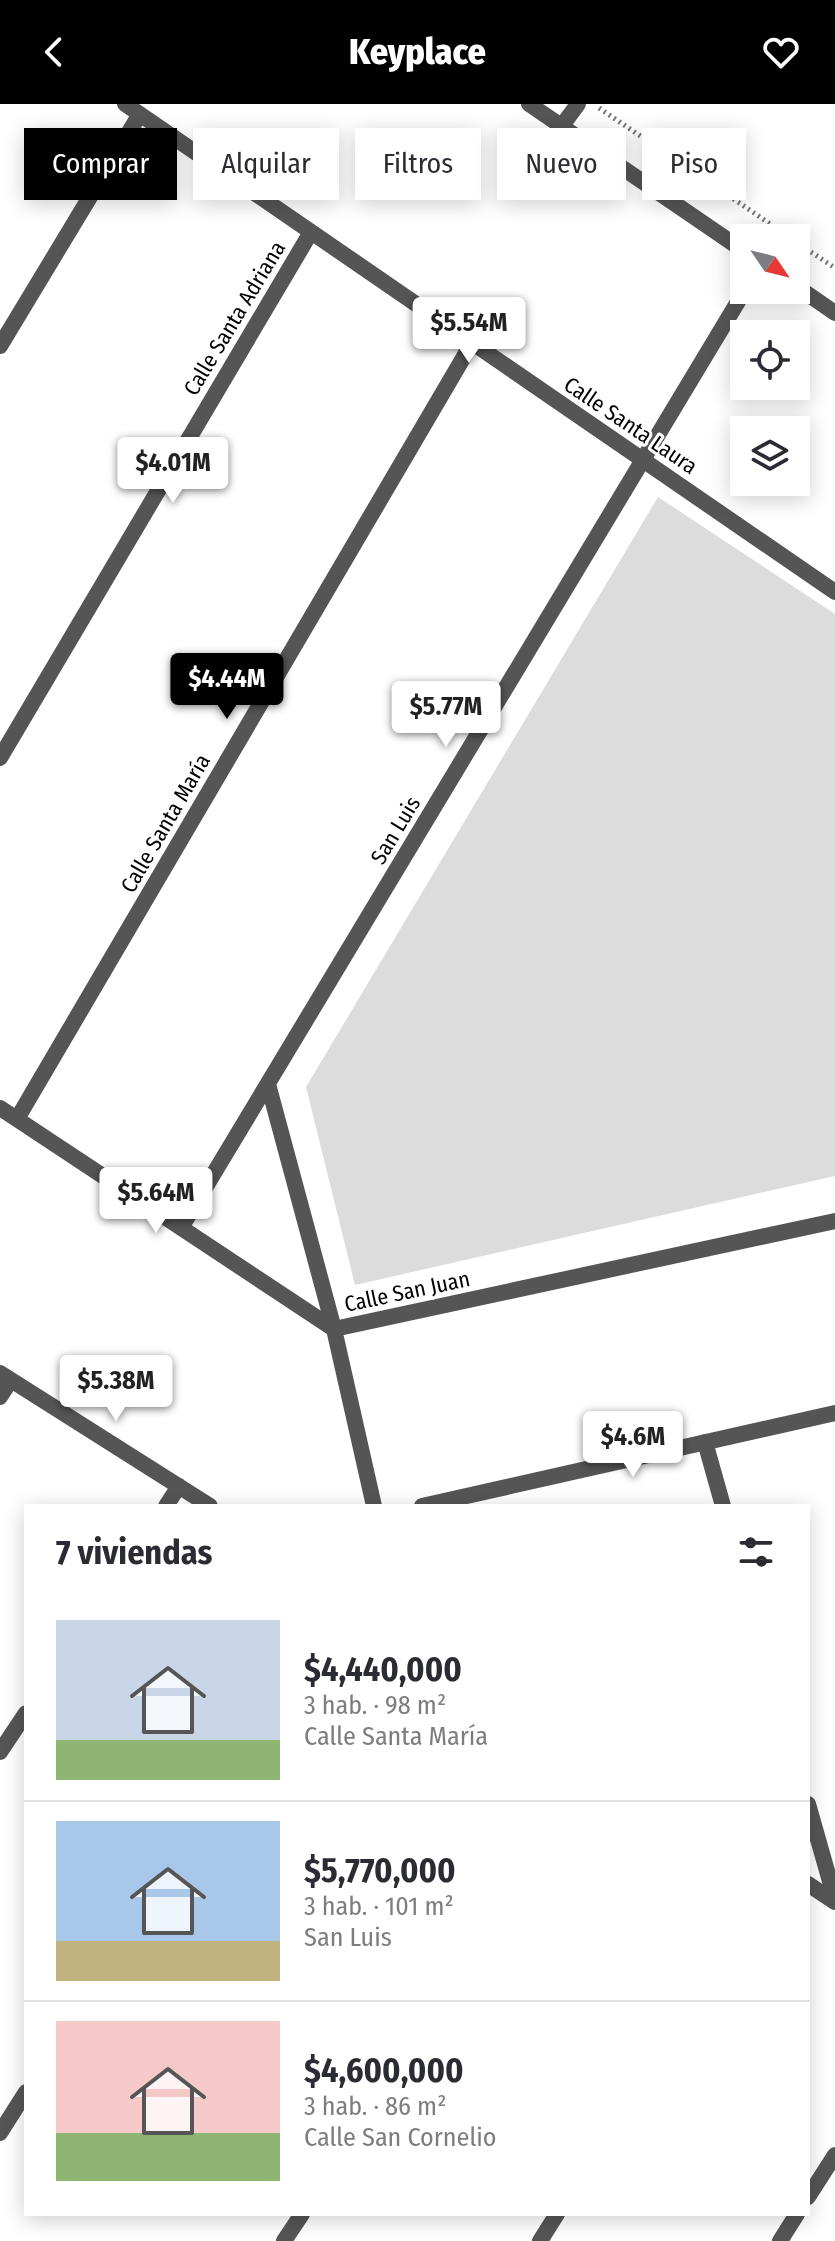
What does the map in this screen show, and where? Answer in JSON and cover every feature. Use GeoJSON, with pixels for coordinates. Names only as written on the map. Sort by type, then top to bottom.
{"type":"FeatureCollection","features":[{"type":"Feature","properties":{"kind":"street","name":"Calle Santa Laura"},"geometry":{"type":"LineString","coordinates":[[125,104],[835,592]]}},
{"type":"Feature","properties":{"kind":"street"},"geometry":{"type":"LineString","coordinates":[[529,104],[730,242]]}},
{"type":"Feature","properties":{"kind":"street"},"geometry":{"type":"LineString","coordinates":[[561,127],[578,104]]}},
{"type":"Feature","properties":{"kind":"street"},"geometry":{"type":"LineString","coordinates":[[0,346],[140,114]]}},
{"type":"Feature","properties":{"kind":"street","name":"Calle Santa Adriana"},"geometry":{"type":"LineString","coordinates":[[0,758],[311,232]]}},
{"type":"Feature","properties":{"kind":"street"},"geometry":{"type":"LineString","coordinates":[[810,296],[835,313]]}},
{"type":"Feature","properties":{"kind":"street","name":"San Luis"},"geometry":{"type":"LineString","coordinates":[[181,1228],[737,304]]}},
{"type":"Feature","properties":{"kind":"street","name":"Calle Santa María"},"geometry":{"type":"LineString","coordinates":[[17,1119],[472,343]]}},
{"type":"Feature","properties":{"kind":"street"},"geometry":{"type":"LineString","coordinates":[[268,1084],[334,1329],[374,1504]]}},
{"type":"Feature","properties":{"kind":"street","name":"Calle San Juan"},"geometry":{"type":"LineString","coordinates":[[0,1108],[334,1329],[835,1221]]}},
{"type":"Feature","properties":{"kind":"street"},"geometry":{"type":"LineString","coordinates":[[0,1397],[6,1377],[207,1504]]}},
{"type":"Feature","properties":{"kind":"street"},"geometry":{"type":"LineString","coordinates":[[431,1504],[835,1413]]}},
{"type":"Feature","properties":{"kind":"street"},"geometry":{"type":"LineString","coordinates":[[705,1442],[722,1504]]}},
{"type":"Feature","properties":{"kind":"street"},"geometry":{"type":"LineString","coordinates":[[167,1504],[179,1486]]}},
{"type":"Feature","properties":{"kind":"street"},"geometry":{"type":"LineString","coordinates":[[0,1752],[24,1716]]}},
{"type":"Feature","properties":{"kind":"street"},"geometry":{"type":"LineString","coordinates":[[810,1811],[835,1900]]}},
{"type":"Feature","properties":{"kind":"street"},"geometry":{"type":"LineString","coordinates":[[810,1885],[835,1900]]}},
{"type":"Feature","properties":{"kind":"street"},"geometry":{"type":"LineString","coordinates":[[0,2133],[24,2095]]}},
{"type":"Feature","properties":{"kind":"street"},"geometry":{"type":"LineString","coordinates":[[810,2194],[835,2155]]}},
{"type":"Feature","properties":{"kind":"street"},"geometry":{"type":"LineString","coordinates":[[284,2241],[301,2216]]}},
{"type":"Feature","properties":{"kind":"street"},"geometry":{"type":"LineString","coordinates":[[540,2241],[556,2216]]}},
{"type":"Feature","properties":{"kind":"street"},"geometry":{"type":"LineString","coordinates":[[780,2241],[796,2216]]}},
{"type":"Feature","properties":{"kind":"path"},"geometry":{"type":"LineString","coordinates":[[607,113],[770,224]]}},
{"type":"Feature","properties":{"kind":"path"},"geometry":{"type":"LineString","coordinates":[[810,251],[835,268]]}},
{"type":"Feature","properties":{"kind":"shaded area"},"geometry":{"type":"Polygon","coordinates":[[[658,497],[835,614],[835,1176],[355,1285],[306,1087],[658,497]]]}}]}
